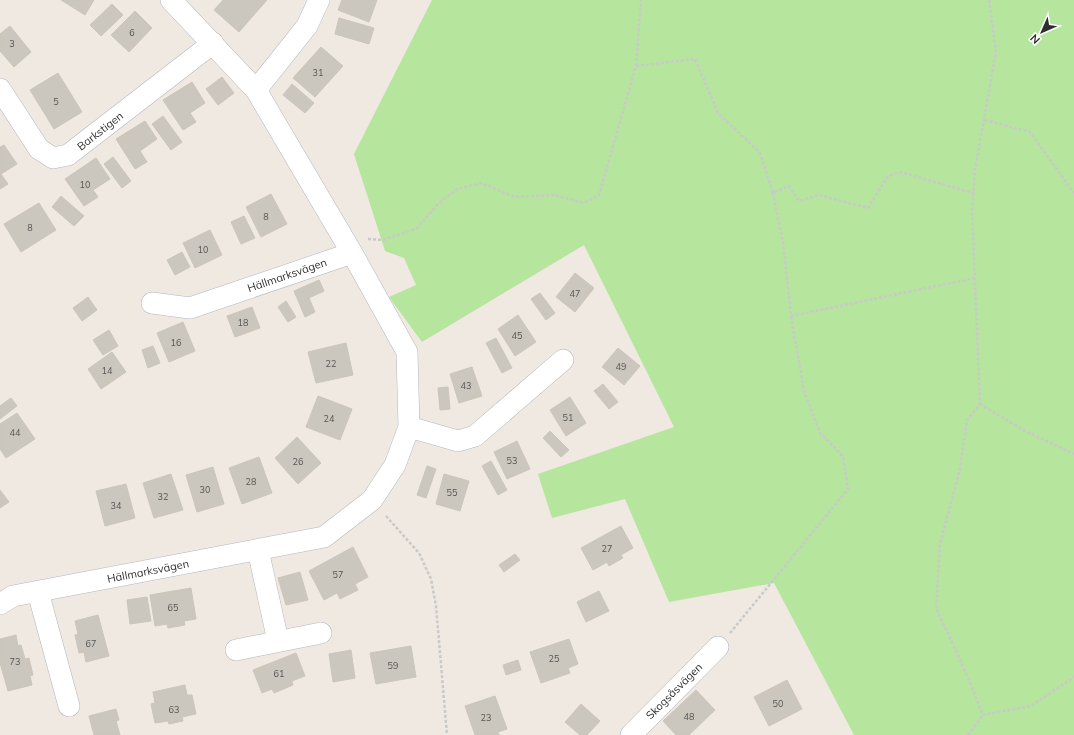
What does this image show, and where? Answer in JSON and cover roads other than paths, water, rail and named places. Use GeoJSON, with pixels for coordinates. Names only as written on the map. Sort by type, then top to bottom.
{"type":"FeatureCollection","features":[{"type":"Feature","properties":{"kind":"street","name":"Hällmarksvägen"},"geometry":{"type":"LineString","coordinates":[[0,604],[13,596],[324,537],[372,500],[395,465],[409,427],[407,352],[348,246],[256,90],[214,43],[171,0]]}},
{"type":"Feature","properties":{"kind":"street"},"geometry":{"type":"LineString","coordinates":[[256,90],[307,26],[319,0]]}},
{"type":"Feature","properties":{"kind":"street","name":"Barkstigen"},"geometry":{"type":"LineString","coordinates":[[0,89],[39,148],[53,158],[68,155],[214,43]]}},
{"type":"Feature","properties":{"kind":"street","name":"Hällmarksvägen"},"geometry":{"type":"LineString","coordinates":[[152,303],[190,308],[348,246]]}},
{"type":"Feature","properties":{"kind":"street"},"geometry":{"type":"LineString","coordinates":[[409,427],[458,441],[475,436],[563,360]]}},
{"type":"Feature","properties":{"kind":"street"},"geometry":{"type":"LineString","coordinates":[[258,550],[278,641]]}},
{"type":"Feature","properties":{"kind":"street"},"geometry":{"type":"LineString","coordinates":[[38,592],[69,706]]}},
{"type":"Feature","properties":{"kind":"street"},"geometry":{"type":"LineString","coordinates":[[236,650],[321,632]]}},
{"type":"Feature","properties":{"kind":"street","name":"Skogsåsvägen"},"geometry":{"type":"LineString","coordinates":[[631,735],[718,647]]}}]}
